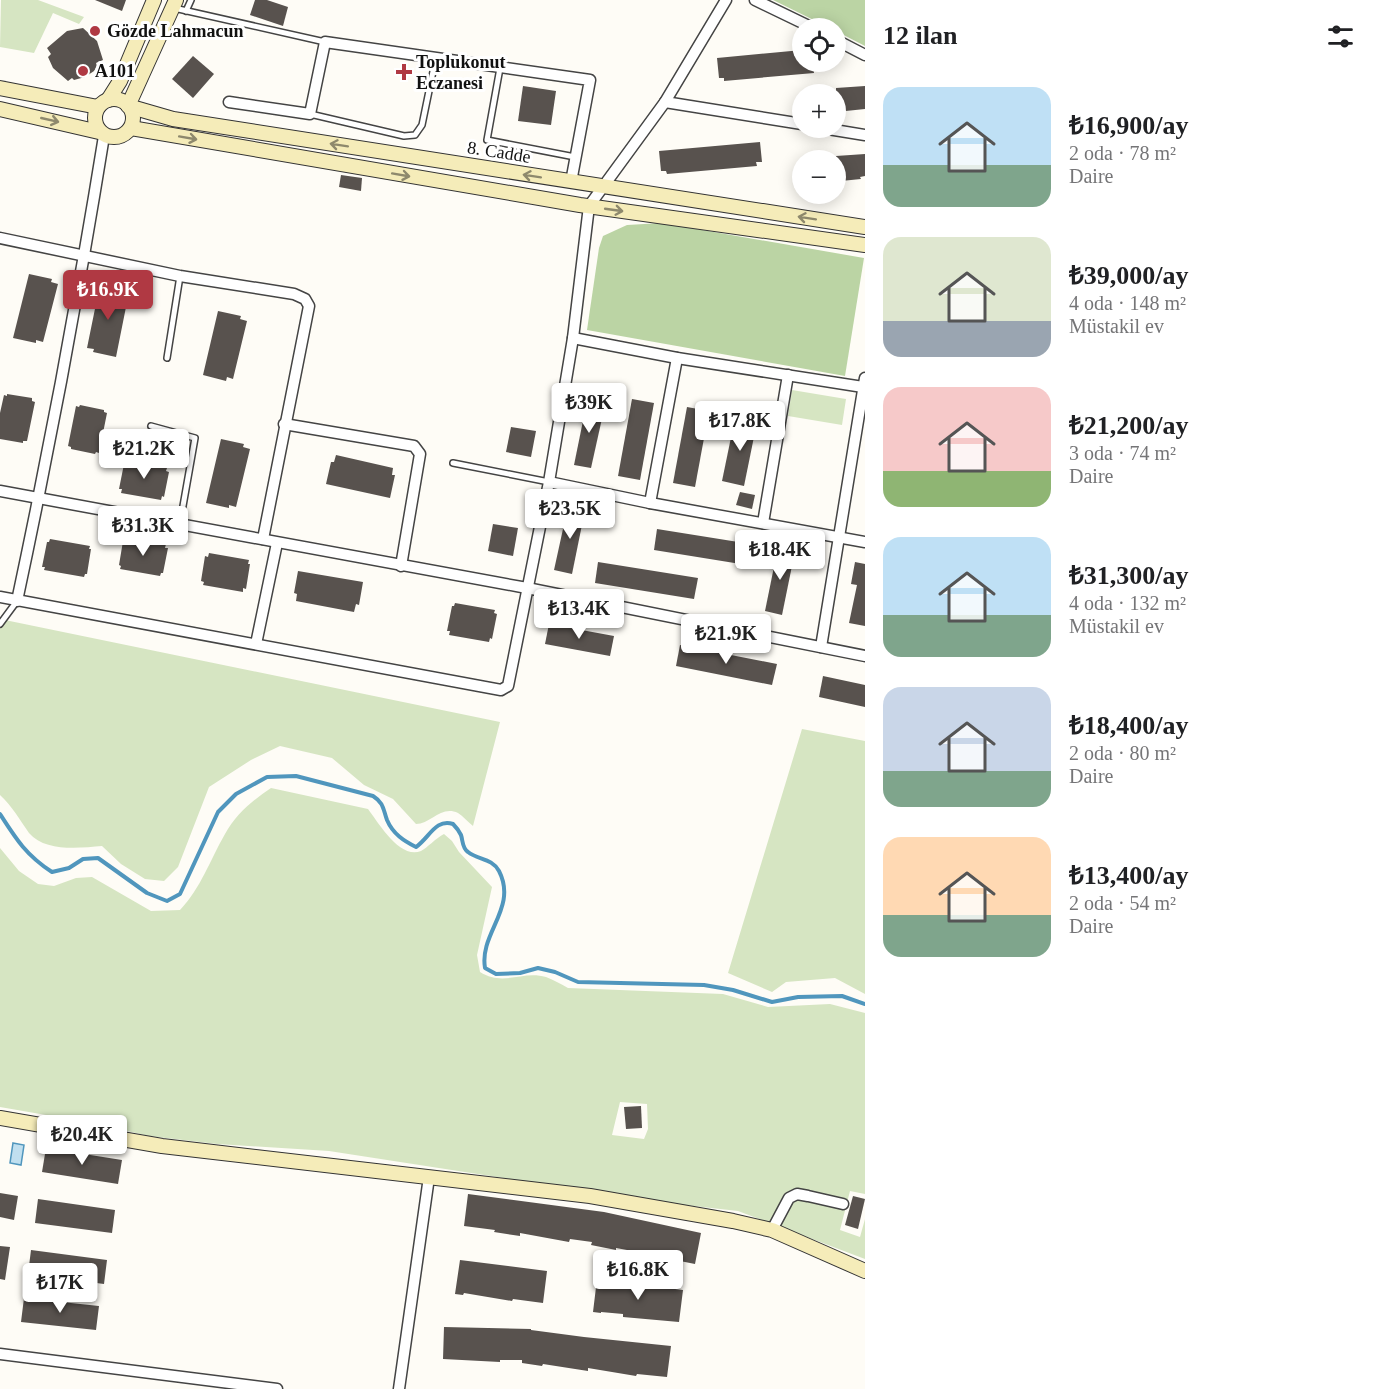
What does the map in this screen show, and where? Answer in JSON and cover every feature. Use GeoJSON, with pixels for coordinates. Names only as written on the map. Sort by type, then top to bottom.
{"type":"FeatureCollection","features":[{"type":"Feature","properties":{"kind":"street"},"geometry":{"type":"LineString","coordinates":[[17,601],[85,255],[102,134],[94,122],[103,103],[120,81],[154,0]]}},
{"type":"Feature","properties":{"kind":"street"},"geometry":{"type":"LineString","coordinates":[[0,597],[501,690],[508,686],[549,482],[573,338],[589,206],[665,102],[726,0]]}},
{"type":"Feature","properties":{"kind":"street"},"geometry":{"type":"LineString","coordinates":[[755,0],[792,18]]}},
{"type":"Feature","properties":{"kind":"street"},"geometry":{"type":"LineString","coordinates":[[128,106],[178,6]]}},
{"type":"Feature","properties":{"kind":"street"},"geometry":{"type":"LineString","coordinates":[[229,102],[310,114],[326,42],[590,80],[571,182]]}},
{"type":"Feature","properties":{"kind":"street"},"geometry":{"type":"LineString","coordinates":[[846,45],[865,55]]}},
{"type":"Feature","properties":{"kind":"street"},"geometry":{"type":"LineString","coordinates":[[0,88],[103,103],[119,100],[128,106],[133,116],[131,128],[126,134],[111,138],[0,109]]}},
{"type":"Feature","properties":{"kind":"street"},"geometry":{"type":"LineString","coordinates":[[665,102],[792,122]]}},
{"type":"Feature","properties":{"kind":"street","name":"8. Cadde"},"geometry":{"type":"LineString","coordinates":[[128,106],[173,119],[865,227]]}},
{"type":"Feature","properties":{"kind":"street"},"geometry":{"type":"LineString","coordinates":[[131,128],[589,206],[865,245]]}},
{"type":"Feature","properties":{"kind":"street"},"geometry":{"type":"LineString","coordinates":[[846,132],[865,135]]}},
{"type":"Feature","properties":{"kind":"street"},"geometry":{"type":"LineString","coordinates":[[0,238],[180,276],[294,294],[305,299],[309,306],[263,539]]}},
{"type":"Feature","properties":{"kind":"street"},"geometry":{"type":"LineString","coordinates":[[573,338],[677,358],[788,375],[864,382],[861,439],[838,537],[821,647]]}},
{"type":"Feature","properties":{"kind":"street"},"geometry":{"type":"LineString","coordinates":[[650,503],[677,358]]}},
{"type":"Feature","properties":{"kind":"street"},"geometry":{"type":"LineString","coordinates":[[763,523],[788,375]]}},
{"type":"Feature","properties":{"kind":"street"},"geometry":{"type":"LineString","coordinates":[[284,424],[414,446],[420,454],[401,566]]}},
{"type":"Feature","properties":{"kind":"street"},"geometry":{"type":"LineString","coordinates":[[549,482],[865,542]]}},
{"type":"Feature","properties":{"kind":"street"},"geometry":{"type":"LineString","coordinates":[[0,491],[527,588],[865,656]]}},
{"type":"Feature","properties":{"kind":"street"},"geometry":{"type":"LineString","coordinates":[[256,644],[277,543]]}},
{"type":"Feature","properties":{"kind":"street"},"geometry":{"type":"LineString","coordinates":[[0,1118],[162,1146],[590,1196],[734,1221],[772,1230],[865,1271]]}},
{"type":"Feature","properties":{"kind":"street"},"geometry":{"type":"LineString","coordinates":[[399,1389],[429,1177]]}},
{"type":"Feature","properties":{"kind":"street"},"geometry":{"type":"LineString","coordinates":[[772,1230],[789,1198],[797,1194],[843,1204]]}},
{"type":"Feature","properties":{"kind":"street"},"geometry":{"type":"LineString","coordinates":[[0,1353],[277,1389]]}},
{"type":"Feature","properties":{"kind":"lane"},"geometry":{"type":"LineString","coordinates":[[178,6],[191,0]]}},
{"type":"Feature","properties":{"kind":"lane"},"geometry":{"type":"LineString","coordinates":[[178,6],[326,42]]}},
{"type":"Feature","properties":{"kind":"lane"},"geometry":{"type":"LineString","coordinates":[[310,114],[404,136],[415,135],[422,125],[436,57]]}},
{"type":"Feature","properties":{"kind":"lane"},"geometry":{"type":"LineString","coordinates":[[500,68],[487,140],[575,157]]}},
{"type":"Feature","properties":{"kind":"lane"},"geometry":{"type":"LineString","coordinates":[[167,358],[180,276]]}},
{"type":"Feature","properties":{"kind":"lane"},"geometry":{"type":"LineString","coordinates":[[151,426],[195,438],[180,523]]}},
{"type":"Feature","properties":{"kind":"lane"},"geometry":{"type":"LineString","coordinates":[[453,463],[549,482]]}},
{"type":"Feature","properties":{"kind":"lane"},"geometry":{"type":"LineString","coordinates":[[0,624],[17,601]]}},
{"type":"Feature","properties":{"kind":"green space"},"geometry":{"type":"Polygon","coordinates":[[[1,0],[38,0],[84,17],[79,24],[53,13],[34,53],[0,47],[1,0]]]}},
{"type":"Feature","properties":{"kind":"green space"},"geometry":{"type":"Polygon","coordinates":[[[773,0],[865,0],[865,46],[846,36],[846,18],[810,18],[773,0]]]}},
{"type":"Feature","properties":{"kind":"green space"},"geometry":{"type":"Polygon","coordinates":[[[662,223],[864,258],[845,376],[587,330],[599,248],[603,236],[627,225],[662,223]]]}},
{"type":"Feature","properties":{"kind":"green space"},"geometry":{"type":"Polygon","coordinates":[[[792,390],[846,399],[842,425],[788,416],[792,390]]]}},
{"type":"Feature","properties":{"kind":"green space"},"geometry":{"type":"Polygon","coordinates":[[[0,619],[500,722],[473,826],[460,814],[452,811],[446,811],[416,824],[393,799],[364,785],[332,758],[280,746],[251,760],[209,787],[178,867],[164,881],[145,879],[121,864],[102,846],[63,847],[44,843],[29,833],[0,795],[0,619]]]}},
{"type":"Feature","properties":{"kind":"green space"},"geometry":{"type":"Polygon","coordinates":[[[802,729],[865,741],[865,994],[835,978],[786,982],[772,992],[728,973],[802,729]]]}},
{"type":"Feature","properties":{"kind":"green space"},"geometry":{"type":"Polygon","coordinates":[[[271,788],[368,809],[390,838],[405,850],[413,852],[421,851],[444,834],[492,887],[477,955],[480,972],[489,976],[505,978],[537,975],[549,978],[568,988],[723,994],[768,1007],[830,1004],[865,1013],[865,1194],[850,1191],[840,1230],[860,1237],[865,1219],[865,1259],[738,1211],[658,1202],[329,1151],[217,1144],[149,1136],[92,1123],[0,1107],[0,848],[19,871],[38,884],[54,886],[76,878],[92,877],[151,911],[180,910],[200,883],[234,820],[271,788]],[[620,1102],[612,1135],[644,1139],[648,1129],[647,1104],[620,1102]]]}},
{"type":"Feature","properties":{"kind":"water"},"geometry":{"type":"Polygon","coordinates":[[[13,1143],[24,1145],[21,1165],[10,1163],[13,1143]]]}},
{"type":"Feature","properties":{"kind":"building"},"geometry":{"type":"Polygon","coordinates":[[[95,0],[126,0],[122,11],[95,0]]]}},
{"type":"Feature","properties":{"kind":"building"},"geometry":{"type":"Polygon","coordinates":[[[255,0],[267,0],[288,7],[283,26],[250,15],[255,0]]]}},
{"type":"Feature","properties":{"kind":"building"},"geometry":{"type":"Polygon","coordinates":[[[83,28],[97,41],[103,60],[96,63],[94,71],[85,77],[74,80],[72,78],[68,81],[53,68],[48,57],[51,54],[47,48],[67,31],[83,28]]]}},
{"type":"Feature","properties":{"kind":"building"},"geometry":{"type":"Polygon","coordinates":[[[792,51],[792,72],[814,73],[724,81],[724,78],[719,78],[717,58],[792,51]]]}},
{"type":"Feature","properties":{"kind":"building"},"geometry":{"type":"Polygon","coordinates":[[[193,56],[214,74],[193,98],[172,79],[193,56]]]}},
{"type":"Feature","properties":{"kind":"building"},"geometry":{"type":"Polygon","coordinates":[[[523,86],[556,91],[551,125],[518,121],[523,86]]]}},
{"type":"Feature","properties":{"kind":"building"},"geometry":{"type":"Polygon","coordinates":[[[865,86],[865,109],[846,111],[846,87],[865,86]]]}},
{"type":"Feature","properties":{"kind":"building"},"geometry":{"type":"Polygon","coordinates":[[[760,142],[762,162],[756,162],[757,166],[667,174],[666,171],[661,171],[659,151],[760,142]]]}},
{"type":"Feature","properties":{"kind":"building"},"geometry":{"type":"Polygon","coordinates":[[[865,154],[865,176],[860,177],[861,179],[846,180],[846,155],[865,154]]]}},
{"type":"Feature","properties":{"kind":"building"},"geometry":{"type":"Polygon","coordinates":[[[341,175],[362,178],[361,191],[339,187],[341,175]]]}},
{"type":"Feature","properties":{"kind":"building"},"geometry":{"type":"Polygon","coordinates":[[[29,274],[52,279],[51,282],[58,284],[43,342],[36,340],[36,343],[13,338],[29,274]]]}},
{"type":"Feature","properties":{"kind":"building"},"geometry":{"type":"Polygon","coordinates":[[[106,287],[129,292],[116,357],[93,352],[94,349],[87,348],[99,289],[106,291],[106,287]]]}},
{"type":"Feature","properties":{"kind":"building"},"geometry":{"type":"Polygon","coordinates":[[[218,311],[241,316],[240,319],[247,321],[233,379],[227,377],[226,381],[203,375],[218,311]]]}},
{"type":"Feature","properties":{"kind":"building"},"geometry":{"type":"Polygon","coordinates":[[[7,394],[32,398],[35,402],[27,441],[23,443],[0,439],[0,413],[4,395],[7,396],[7,394]]]}},
{"type":"Feature","properties":{"kind":"building"},"geometry":{"type":"Polygon","coordinates":[[[632,399],[654,403],[640,480],[618,476],[632,399]]]}},
{"type":"Feature","properties":{"kind":"building"},"geometry":{"type":"Polygon","coordinates":[[[587,401],[605,405],[591,468],[574,465],[587,401]]]}},
{"type":"Feature","properties":{"kind":"building"},"geometry":{"type":"Polygon","coordinates":[[[76,406],[104,410],[107,413],[99,453],[71,449],[68,446],[76,406]]]}},
{"type":"Feature","properties":{"kind":"building"},"geometry":{"type":"Polygon","coordinates":[[[687,407],[709,411],[695,487],[673,483],[687,407]]]}},
{"type":"Feature","properties":{"kind":"building"},"geometry":{"type":"Polygon","coordinates":[[[735,418],[757,422],[744,486],[722,481],[735,418]]]}},
{"type":"Feature","properties":{"kind":"building"},"geometry":{"type":"Polygon","coordinates":[[[511,427],[536,431],[531,457],[506,452],[511,427]]]}},
{"type":"Feature","properties":{"kind":"building"},"geometry":{"type":"Polygon","coordinates":[[[221,439],[244,444],[243,447],[250,449],[236,507],[229,505],[229,508],[206,503],[221,439]]]}},
{"type":"Feature","properties":{"kind":"building"},"geometry":{"type":"Polygon","coordinates":[[[336,455],[393,468],[392,475],[395,475],[390,498],[326,484],[331,462],[334,462],[336,455]]]}},
{"type":"Feature","properties":{"kind":"building"},"geometry":{"type":"Polygon","coordinates":[[[127,461],[167,468],[166,471],[169,472],[164,497],[162,496],[161,500],[121,493],[122,489],[119,489],[124,464],[127,461]]]}},
{"type":"Feature","properties":{"kind":"building"},"geometry":{"type":"Polygon","coordinates":[[[740,492],[755,495],[752,509],[736,505],[740,492]]]}},
{"type":"Feature","properties":{"kind":"building"},"geometry":{"type":"Polygon","coordinates":[[[568,506],[585,510],[572,574],[554,570],[568,506]]]}},
{"type":"Feature","properties":{"kind":"building"},"geometry":{"type":"Polygon","coordinates":[[[493,524],[518,528],[513,556],[488,551],[493,524]]]}},
{"type":"Feature","properties":{"kind":"building"},"geometry":{"type":"Polygon","coordinates":[[[657,529],[757,545],[753,566],[654,550],[657,529]]]}},
{"type":"Feature","properties":{"kind":"building"},"geometry":{"type":"Polygon","coordinates":[[[126,538],[166,544],[165,548],[168,548],[163,573],[160,576],[120,569],[123,541],[126,538]]]}},
{"type":"Feature","properties":{"kind":"building"},"geometry":{"type":"Polygon","coordinates":[[[50,539],[90,546],[87,574],[84,577],[44,570],[45,567],[42,567],[47,542],[50,539]]]}},
{"type":"Feature","properties":{"kind":"building"},"geometry":{"type":"Polygon","coordinates":[[[778,547],[795,551],[782,615],[765,611],[778,547]]]}},
{"type":"Feature","properties":{"kind":"building"},"geometry":{"type":"Polygon","coordinates":[[[209,553],[249,560],[246,589],[243,588],[243,592],[203,585],[204,582],[201,581],[205,556],[208,557],[209,553]]]}},
{"type":"Feature","properties":{"kind":"building"},"geometry":{"type":"Polygon","coordinates":[[[598,562],[698,578],[694,599],[595,583],[598,562]]]}},
{"type":"Feature","properties":{"kind":"building"},"geometry":{"type":"Polygon","coordinates":[[[855,562],[865,564],[865,626],[849,623],[857,585],[851,584],[855,562]]]}},
{"type":"Feature","properties":{"kind":"building"},"geometry":{"type":"Polygon","coordinates":[[[298,571],[363,582],[359,605],[356,604],[354,612],[296,601],[297,594],[294,593],[298,571]]]}},
{"type":"Feature","properties":{"kind":"building"},"geometry":{"type":"Polygon","coordinates":[[[455,603],[495,610],[494,613],[497,614],[492,639],[490,638],[489,642],[449,635],[450,631],[447,631],[452,606],[455,603]]]}},
{"type":"Feature","properties":{"kind":"building"},"geometry":{"type":"Polygon","coordinates":[[[549,624],[614,636],[610,656],[545,644],[549,624]]]}},
{"type":"Feature","properties":{"kind":"building"},"geometry":{"type":"Polygon","coordinates":[[[680,645],[777,664],[772,685],[676,666],[680,645]]]}},
{"type":"Feature","properties":{"kind":"building"},"geometry":{"type":"Polygon","coordinates":[[[823,676],[865,685],[865,707],[819,697],[823,676]]]}},
{"type":"Feature","properties":{"kind":"building"},"geometry":{"type":"Polygon","coordinates":[[[641,1106],[642,1128],[626,1129],[624,1107],[641,1106]]]}},
{"type":"Feature","properties":{"kind":"building"},"geometry":{"type":"Polygon","coordinates":[[[46,1148],[122,1160],[118,1184],[42,1172],[46,1148]]]}},
{"type":"Feature","properties":{"kind":"building"},"geometry":{"type":"Polygon","coordinates":[[[0,1193],[18,1196],[14,1220],[0,1217],[0,1193]]]}},
{"type":"Feature","properties":{"kind":"building"},"geometry":{"type":"Polygon","coordinates":[[[468,1194],[604,1212],[701,1233],[695,1264],[637,1255],[638,1252],[591,1245],[592,1242],[570,1239],[569,1242],[520,1233],[520,1236],[464,1226],[468,1194]]]}},
{"type":"Feature","properties":{"kind":"building"},"geometry":{"type":"Polygon","coordinates":[[[853,1196],[865,1199],[858,1229],[845,1225],[853,1196]]]}},
{"type":"Feature","properties":{"kind":"building"},"geometry":{"type":"Polygon","coordinates":[[[38,1199],[115,1210],[112,1233],[35,1223],[38,1199]]]}},
{"type":"Feature","properties":{"kind":"building"},"geometry":{"type":"Polygon","coordinates":[[[0,1246],[10,1247],[5,1280],[0,1279],[0,1246]]]}},
{"type":"Feature","properties":{"kind":"building"},"geometry":{"type":"Polygon","coordinates":[[[31,1250],[107,1260],[104,1284],[28,1274],[31,1250]]]}},
{"type":"Feature","properties":{"kind":"building"},"geometry":{"type":"Polygon","coordinates":[[[460,1260],[547,1271],[543,1303],[513,1299],[512,1301],[464,1293],[463,1295],[455,1294],[460,1260]]]}},
{"type":"Feature","properties":{"kind":"building"},"geometry":{"type":"Polygon","coordinates":[[[597,1279],[683,1290],[679,1322],[593,1312],[597,1279]]]}},
{"type":"Feature","properties":{"kind":"building"},"geometry":{"type":"Polygon","coordinates":[[[24,1298],[99,1306],[96,1330],[21,1322],[24,1298]]]}},
{"type":"Feature","properties":{"kind":"building"},"geometry":{"type":"Polygon","coordinates":[[[444,1327],[531,1329],[671,1346],[667,1377],[637,1374],[636,1376],[588,1368],[588,1371],[543,1364],[542,1366],[522,1363],[522,1360],[500,1360],[500,1362],[443,1359],[444,1327]]]}},
{"type":"Feature","properties":{"kind":"waterway"},"geometry":{"type":"LineString","coordinates":[[0,814],[22,846],[52,872],[69,868],[83,859],[98,858],[147,893],[167,901],[180,894],[218,812],[236,794],[267,777],[296,776],[373,796],[384,809],[392,829],[403,840],[416,847],[437,826],[453,824],[461,835],[466,850],[496,867],[504,884],[501,909],[487,943],[485,955],[485,968],[496,974],[520,973],[538,968],[555,972],[578,982],[704,985],[733,990],[772,1002],[798,997],[842,996],[865,1004]]}},
{"type":"Feature","properties":{"kind":"place","name":"Gözde Lahmacun"},"geometry":{"type":"Point","coordinates":[95,31]}},
{"type":"Feature","properties":{"kind":"place","name":"A101"},"geometry":{"type":"Point","coordinates":[83,71]}},
{"type":"Feature","properties":{"kind":"place","name":"Toplukonut Eczanesi"},"geometry":{"type":"Point","coordinates":[404,72]}}]}
